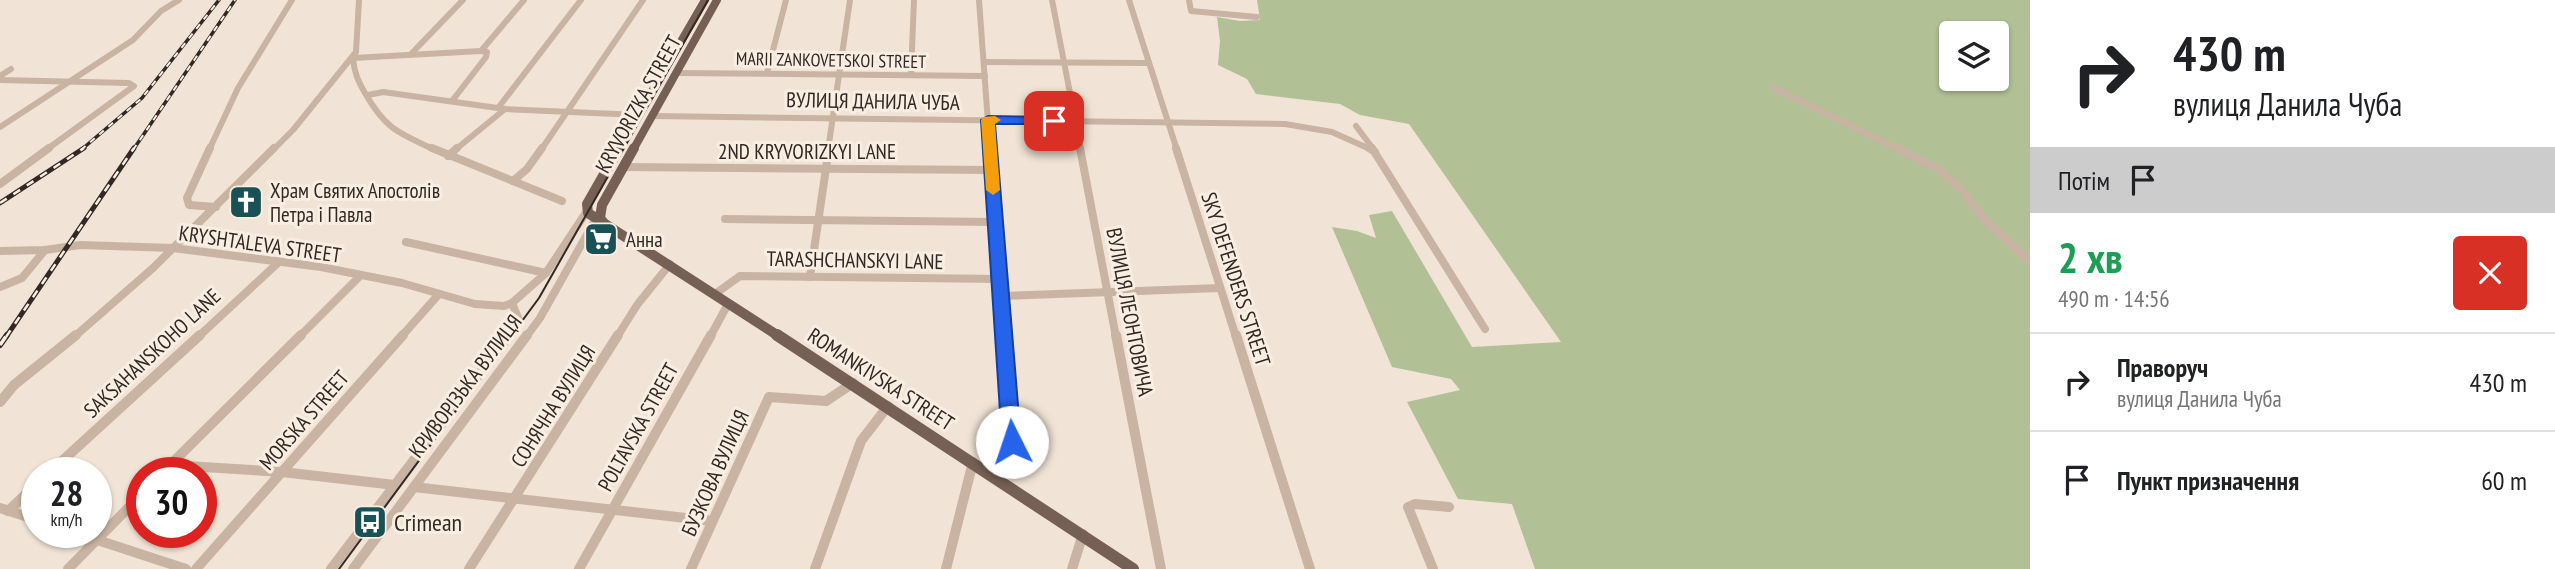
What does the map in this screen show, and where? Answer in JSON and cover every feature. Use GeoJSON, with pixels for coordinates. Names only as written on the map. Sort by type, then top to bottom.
{"type":"FeatureCollection","features":[{"type":"Feature","properties":{"kind":"main road","name":"KRYVORIZKA STREET"},"geometry":{"type":"LineString","coordinates":[[587,211],[587,204],[705,0]]}},
{"type":"Feature","properties":{"kind":"main road","name":"KRYVORIZKA STREET"},"geometry":{"type":"LineString","coordinates":[[600,219],[623,167],[716,0]]}},
{"type":"Feature","properties":{"kind":"main road"},"geometry":{"type":"LineString","coordinates":[[587,211],[600,219]]}},
{"type":"Feature","properties":{"kind":"main road","name":"ROMANKIVSKA STREET"},"geometry":{"type":"LineString","coordinates":[[600,219],[1133,569]]}},
{"type":"Feature","properties":{"kind":"street"},"geometry":{"type":"LineString","coordinates":[[0,127],[133,40],[170,5],[179,0]]}},
{"type":"Feature","properties":{"kind":"street"},"geometry":{"type":"LineString","coordinates":[[216,207],[189,205],[187,198],[238,88],[292,0]]}},
{"type":"Feature","properties":{"kind":"street"},"geometry":{"type":"LineString","coordinates":[[0,402],[5,393],[43,364],[173,248],[293,130],[358,48],[356,21],[359,0]]}},
{"type":"Feature","properties":{"kind":"street"},"geometry":{"type":"LineString","coordinates":[[412,53],[463,0]]}},
{"type":"Feature","properties":{"kind":"street"},"geometry":{"type":"LineString","coordinates":[[481,51],[524,0]]}},
{"type":"Feature","properties":{"kind":"street"},"geometry":{"type":"LineString","coordinates":[[448,156],[502,108],[581,0]]}},
{"type":"Feature","properties":{"kind":"street"},"geometry":{"type":"LineString","coordinates":[[513,181],[527,169],[643,0]]}},
{"type":"Feature","properties":{"kind":"street"},"geometry":{"type":"LineString","coordinates":[[767,73],[786,0]]}},
{"type":"Feature","properties":{"kind":"street"},"geometry":{"type":"LineString","coordinates":[[810,277],[850,0]]}},
{"type":"Feature","properties":{"kind":"street"},"geometry":{"type":"LineString","coordinates":[[911,75],[914,0]]}},
{"type":"Feature","properties":{"kind":"street"},"geometry":{"type":"LineString","coordinates":[[979,0],[1012,442],[1004,459],[989,472]]}},
{"type":"Feature","properties":{"kind":"street","name":"ВУЛИЦЯ ЛЕОНТОВИЧА"},"geometry":{"type":"LineString","coordinates":[[1052,0],[1161,569]]}},
{"type":"Feature","properties":{"kind":"street","name":"SKY DEFENDERS STREET"},"geometry":{"type":"LineString","coordinates":[[1129,0],[1310,569]]}},
{"type":"Feature","properties":{"kind":"street"},"geometry":{"type":"LineString","coordinates":[[1189,0],[1191,11],[1257,17]]}},
{"type":"Feature","properties":{"kind":"street"},"geometry":{"type":"LineString","coordinates":[[352,58],[412,53],[488,53],[452,101]]}},
{"type":"Feature","properties":{"kind":"street"},"geometry":{"type":"LineString","coordinates":[[352,58],[354,73],[383,122],[400,134],[562,201]]}},
{"type":"Feature","properties":{"kind":"street"},"geometry":{"type":"LineString","coordinates":[[984,62],[1149,62]]}},
{"type":"Feature","properties":{"kind":"street"},"geometry":{"type":"LineString","coordinates":[[0,78],[11,69]]}},
{"type":"Feature","properties":{"kind":"street","name":"MARII ZANKOVETSKOI STREET"},"geometry":{"type":"LineString","coordinates":[[676,73],[985,76]]}},
{"type":"Feature","properties":{"kind":"street"},"geometry":{"type":"LineString","coordinates":[[0,78],[129,83],[134,86],[0,184]]}},
{"type":"Feature","properties":{"kind":"street"},"geometry":{"type":"LineString","coordinates":[[1774,88],[1939,169],[1962,190],[1985,220],[2030,261]]}},
{"type":"Feature","properties":{"kind":"street"},"geometry":{"type":"LineString","coordinates":[[368,95],[383,92],[502,108],[639,115]]}},
{"type":"Feature","properties":{"kind":"street","name":"ВУЛИЦЯ ДАНИЛА ЧУБА"},"geometry":{"type":"LineString","coordinates":[[651,116],[1168,121],[1304,125],[1364,144],[1375,152]]}},
{"type":"Feature","properties":{"kind":"street"},"geometry":{"type":"LineString","coordinates":[[1356,126],[1485,329]]}},
{"type":"Feature","properties":{"kind":"street","name":"2ND KRYVORIZKYI LANE"},"geometry":{"type":"LineString","coordinates":[[623,167],[992,170]]}},
{"type":"Feature","properties":{"kind":"street"},"geometry":{"type":"LineString","coordinates":[[331,569],[516,326],[519,320],[512,303],[546,274],[587,211]]}},
{"type":"Feature","properties":{"kind":"street","name":"КРИВОРІЗЬКА ВУЛИЦЯ"},"geometry":{"type":"LineString","coordinates":[[353,569],[540,318],[600,219]]}},
{"type":"Feature","properties":{"kind":"street"},"geometry":{"type":"LineString","coordinates":[[725,219],[995,222]]}},
{"type":"Feature","properties":{"kind":"street"},"geometry":{"type":"LineString","coordinates":[[406,242],[546,274]]}},
{"type":"Feature","properties":{"kind":"street","name":"KRYSHTALEVA STREET"},"geometry":{"type":"LineString","coordinates":[[0,251],[45,250],[80,245],[173,248],[280,261],[402,283],[475,304],[494,306],[512,303]]}},
{"type":"Feature","properties":{"kind":"street"},"geometry":{"type":"LineString","coordinates":[[0,288],[22,278],[45,250]]}},
{"type":"Feature","properties":{"kind":"street","name":"SAKSAHANSKOHO LANE"},"geometry":{"type":"LineString","coordinates":[[66,457],[280,261]]}},
{"type":"Feature","properties":{"kind":"street","name":"СОНЯЧНА ВУЛИЦЯ"},"geometry":{"type":"LineString","coordinates":[[469,569],[637,305],[670,264]]}},
{"type":"Feature","properties":{"kind":"street","name":"TARASHCHANSKYI LANE"},"geometry":{"type":"LineString","coordinates":[[715,294],[740,276],[1000,279]]}},
{"type":"Feature","properties":{"kind":"street"},"geometry":{"type":"LineString","coordinates":[[179,457],[359,277]]}},
{"type":"Feature","properties":{"kind":"street"},"geometry":{"type":"LineString","coordinates":[[1001,296],[1220,288]]}},
{"type":"Feature","properties":{"kind":"street","name":"MORSKA STREET"},"geometry":{"type":"LineString","coordinates":[[196,569],[439,294]]}},
{"type":"Feature","properties":{"kind":"street","name":"POLTAVSKA STREET"},"geometry":{"type":"LineString","coordinates":[[579,569],[728,304]]}},
{"type":"Feature","properties":{"kind":"street","name":"БУЗКОВА ВУЛИЦЯ"},"geometry":{"type":"LineString","coordinates":[[691,569],[769,397],[826,401],[853,383]]}},
{"type":"Feature","properties":{"kind":"street"},"geometry":{"type":"LineString","coordinates":[[815,569],[840,505],[856,448],[867,428],[888,406]]}},
{"type":"Feature","properties":{"kind":"street"},"geometry":{"type":"LineString","coordinates":[[946,569],[972,461]]}},
{"type":"Feature","properties":{"kind":"street"},"geometry":{"type":"LineString","coordinates":[[217,470],[282,472],[395,485]]}},
{"type":"Feature","properties":{"kind":"street"},"geometry":{"type":"LineString","coordinates":[[414,487],[712,521]]}},
{"type":"Feature","properties":{"kind":"street"},"geometry":{"type":"LineString","coordinates":[[4,509],[21,496]]}},
{"type":"Feature","properties":{"kind":"street"},"geometry":{"type":"LineString","coordinates":[[1433,569],[1408,508],[1415,504],[1449,507]]}},
{"type":"Feature","properties":{"kind":"street"},"geometry":{"type":"LineString","coordinates":[[4,509],[21,515]]}},
{"type":"Feature","properties":{"kind":"street"},"geometry":{"type":"LineString","coordinates":[[112,524],[126,510]]}},
{"type":"Feature","properties":{"kind":"street"},"geometry":{"type":"LineString","coordinates":[[1072,569],[1083,534]]}},
{"type":"Feature","properties":{"kind":"street"},"geometry":{"type":"LineString","coordinates":[[112,545],[186,569]]}},
{"type":"Feature","properties":{"kind":"street"},"geometry":{"type":"LineString","coordinates":[[68,569],[88,548]]}},
{"type":"Feature","properties":{"kind":"green space"},"geometry":{"type":"Polygon","coordinates":[[[1257,0],[2030,0],[2030,569],[1535,569],[1512,504],[1458,499],[1407,402],[1460,390],[1451,379],[1392,367],[1332,227],[1357,231],[1376,238],[1369,215],[1392,211],[1472,347],[1561,342],[1409,124],[1360,115],[1340,104],[1256,94],[1247,79],[1218,65],[1220,41],[1217,17],[1240,21],[1260,20],[1257,0]]]}},
{"type":"Feature","properties":{"kind":"tram line"},"geometry":{"type":"LineString","coordinates":[[339,569],[539,298],[708,0]]}},
{"type":"Feature","properties":{"kind":"railway"},"geometry":{"type":"LineString","coordinates":[[81,150],[142,98],[219,0]]}},
{"type":"Feature","properties":{"kind":"railway"},"geometry":{"type":"LineString","coordinates":[[133,150],[235,0]]}},
{"type":"Feature","properties":{"kind":"railway"},"geometry":{"type":"LineString","coordinates":[[6,337],[134,148]]}},
{"type":"Feature","properties":{"kind":"railway"},"geometry":{"type":"LineString","coordinates":[[0,203],[81,150]]}},
{"type":"Feature","properties":{"kind":"railway"},"geometry":{"type":"LineString","coordinates":[[0,345],[7,335]]}},
{"type":"Feature","properties":{"kind":"slow traffic"},"geometry":{"type":"LineString","coordinates":[[993,190],[988,120],[995,120]]}},
{"type":"Feature","properties":{"kind":"place","name":"Храм Святих Апостолів Петра і Павла"},"geometry":{"type":"Point","coordinates":[246,202]}},
{"type":"Feature","properties":{"kind":"place","name":"Анна"},"geometry":{"type":"Point","coordinates":[601,239]}},
{"type":"Feature","properties":{"kind":"place","name":"Crimean"},"geometry":{"type":"Point","coordinates":[370,522]}},
{"type":"Feature","properties":{"kind":"route"},"geometry":{"type":"LineString","coordinates":[[1012,442],[988,120],[1054,121]]}}]}
